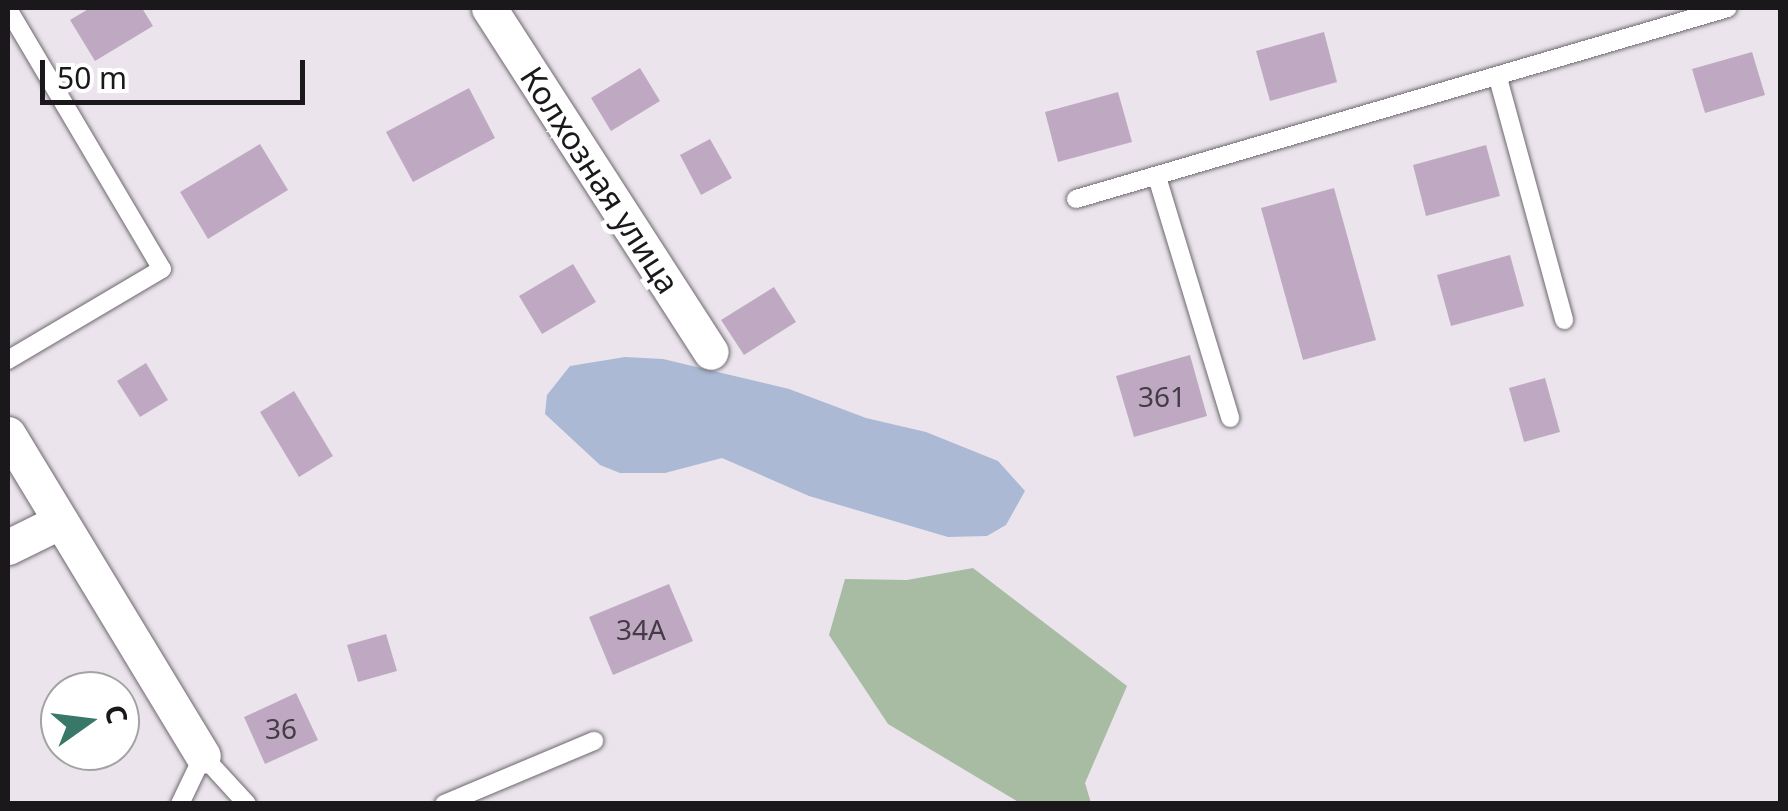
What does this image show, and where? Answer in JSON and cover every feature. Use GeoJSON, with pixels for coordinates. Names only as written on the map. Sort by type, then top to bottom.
{"type":"FeatureCollection","features":[{"type":"Feature","properties":{"kind":"street","name":"Колхозная улица"},"geometry":{"type":"LineString","coordinates":[[489,8],[711,352]]}},
{"type":"Feature","properties":{"kind":"street"},"geometry":{"type":"LineString","coordinates":[[8,434],[57,522],[203,756]]}},
{"type":"Feature","properties":{"kind":"street"},"geometry":{"type":"LineString","coordinates":[[8,547],[57,522]]}},
{"type":"Feature","properties":{"kind":"lane"},"geometry":{"type":"LineString","coordinates":[[1076,199],[1728,8]]}},
{"type":"Feature","properties":{"kind":"lane"},"geometry":{"type":"LineString","coordinates":[[8,9],[162,268],[8,360]]}},
{"type":"Feature","properties":{"kind":"lane"},"geometry":{"type":"LineString","coordinates":[[1498,78],[1564,320]]}},
{"type":"Feature","properties":{"kind":"lane"},"geometry":{"type":"LineString","coordinates":[[1158,177],[1230,418]]}},
{"type":"Feature","properties":{"kind":"lane"},"geometry":{"type":"LineString","coordinates":[[444,804],[594,742]]}},
{"type":"Feature","properties":{"kind":"lane"},"geometry":{"type":"LineString","coordinates":[[180,804],[203,756],[248,804]]}},
{"type":"Feature","properties":{"kind":"green space"},"geometry":{"type":"Polygon","coordinates":[[[973,568],[1127,686],[1085,783],[1091,803],[1020,803],[888,724],[829,635],[845,579],[907,580],[973,568]]]}},
{"type":"Feature","properties":{"kind":"water"},"geometry":{"type":"Polygon","coordinates":[[[625,357],[663,359],[789,389],[866,418],[926,432],[998,461],[1025,491],[1006,525],[987,536],[948,537],[809,496],[722,458],[665,473],[620,473],[600,465],[545,414],[547,395],[570,366],[625,357]]]}},
{"type":"Feature","properties":{"kind":"building"},"geometry":{"type":"Polygon","coordinates":[[[90,8],[142,8],[153,26],[95,61],[70,20],[90,8]]]}},
{"type":"Feature","properties":{"kind":"building"},"geometry":{"type":"Polygon","coordinates":[[[1324,32],[1337,82],[1270,101],[1256,51],[1324,32]]]}},
{"type":"Feature","properties":{"kind":"building"},"geometry":{"type":"Polygon","coordinates":[[[1752,52],[1765,95],[1705,113],[1692,69],[1752,52]]]}},
{"type":"Feature","properties":{"kind":"building"},"geometry":{"type":"Polygon","coordinates":[[[640,68],[660,101],[611,131],[591,98],[640,68]]]}},
{"type":"Feature","properties":{"kind":"building"},"geometry":{"type":"Polygon","coordinates":[[[469,88],[495,138],[413,182],[386,132],[469,88]]]}},
{"type":"Feature","properties":{"kind":"building"},"geometry":{"type":"Polygon","coordinates":[[[1118,92],[1132,142],[1058,162],[1045,112],[1118,92]]]}},
{"type":"Feature","properties":{"kind":"building"},"geometry":{"type":"Polygon","coordinates":[[[710,139],[732,178],[701,195],[680,155],[710,139]]]}},
{"type":"Feature","properties":{"kind":"building"},"geometry":{"type":"Polygon","coordinates":[[[260,144],[288,190],[208,239],[180,192],[260,144]]]}},
{"type":"Feature","properties":{"kind":"building"},"geometry":{"type":"Polygon","coordinates":[[[1486,145],[1500,196],[1426,216],[1413,165],[1486,145]]]}},
{"type":"Feature","properties":{"kind":"building"},"geometry":{"type":"Polygon","coordinates":[[[1334,188],[1376,340],[1303,360],[1261,208],[1334,188]]]}},
{"type":"Feature","properties":{"kind":"building"},"geometry":{"type":"Polygon","coordinates":[[[1510,255],[1524,306],[1451,326],[1437,275],[1510,255]]]}},
{"type":"Feature","properties":{"kind":"building"},"geometry":{"type":"Polygon","coordinates":[[[573,264],[596,302],[542,334],[519,296],[573,264]]]}},
{"type":"Feature","properties":{"kind":"building"},"geometry":{"type":"Polygon","coordinates":[[[774,287],[796,322],[744,355],[721,320],[774,287]]]}},
{"type":"Feature","properties":{"kind":"building"},"geometry":{"type":"Polygon","coordinates":[[[1190,355],[1207,416],[1134,437],[1116,376],[1190,355]]]}},
{"type":"Feature","properties":{"kind":"building"},"geometry":{"type":"Polygon","coordinates":[[[146,363],[168,400],[140,417],[117,381],[146,363]]]}},
{"type":"Feature","properties":{"kind":"building"},"geometry":{"type":"Polygon","coordinates":[[[1545,378],[1560,432],[1524,442],[1509,388],[1545,378]]]}},
{"type":"Feature","properties":{"kind":"building"},"geometry":{"type":"Polygon","coordinates":[[[294,391],[333,456],[299,477],[260,412],[294,391]]]}},
{"type":"Feature","properties":{"kind":"building"},"geometry":{"type":"Polygon","coordinates":[[[669,584],[693,641],[613,675],[589,617],[669,584]]]}},
{"type":"Feature","properties":{"kind":"building"},"geometry":{"type":"Polygon","coordinates":[[[386,634],[397,671],[358,682],[347,645],[386,634]]]}},
{"type":"Feature","properties":{"kind":"building"},"geometry":{"type":"Polygon","coordinates":[[[296,693],[318,740],[265,764],[244,717],[296,693]]]}}]}
